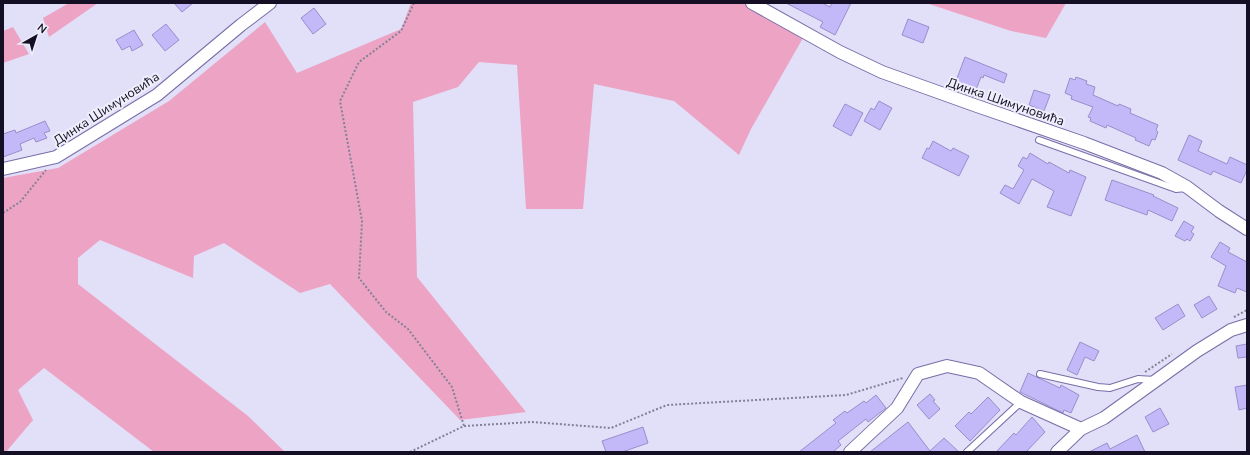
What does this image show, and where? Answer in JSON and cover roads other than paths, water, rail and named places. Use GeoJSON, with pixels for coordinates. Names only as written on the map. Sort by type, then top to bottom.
{"type":"FeatureCollection","features":[{"type":"Feature","properties":{"kind":"street","name":"Динка Шимуновића"},"geometry":{"type":"LineString","coordinates":[[3,169],[56,157],[157,95],[241,25],[270,3]]}},
{"type":"Feature","properties":{"kind":"street","name":"Динка Шимуновића"},"geometry":{"type":"LineString","coordinates":[[752,3],[833,49],[882,72],[1129,159],[1162,173],[1187,188],[1247,229]]}},
{"type":"Feature","properties":{"kind":"street"},"geometry":{"type":"LineString","coordinates":[[1057,452],[1081,430],[1104,418],[1197,351],[1231,330],[1247,325]]}},
{"type":"Feature","properties":{"kind":"street"},"geometry":{"type":"LineString","coordinates":[[850,452],[898,408],[918,374],[947,366],[979,372],[1021,402],[1081,430]]}},
{"type":"Feature","properties":{"kind":"lane"},"geometry":{"type":"LineString","coordinates":[[1039,140],[1176,189],[1187,188]]}},
{"type":"Feature","properties":{"kind":"lane"},"geometry":{"type":"LineString","coordinates":[[1040,374],[1092,386],[1110,388],[1138,379],[1156,380]]}},
{"type":"Feature","properties":{"kind":"lane"},"geometry":{"type":"LineString","coordinates":[[967,452],[1021,402]]}}]}
